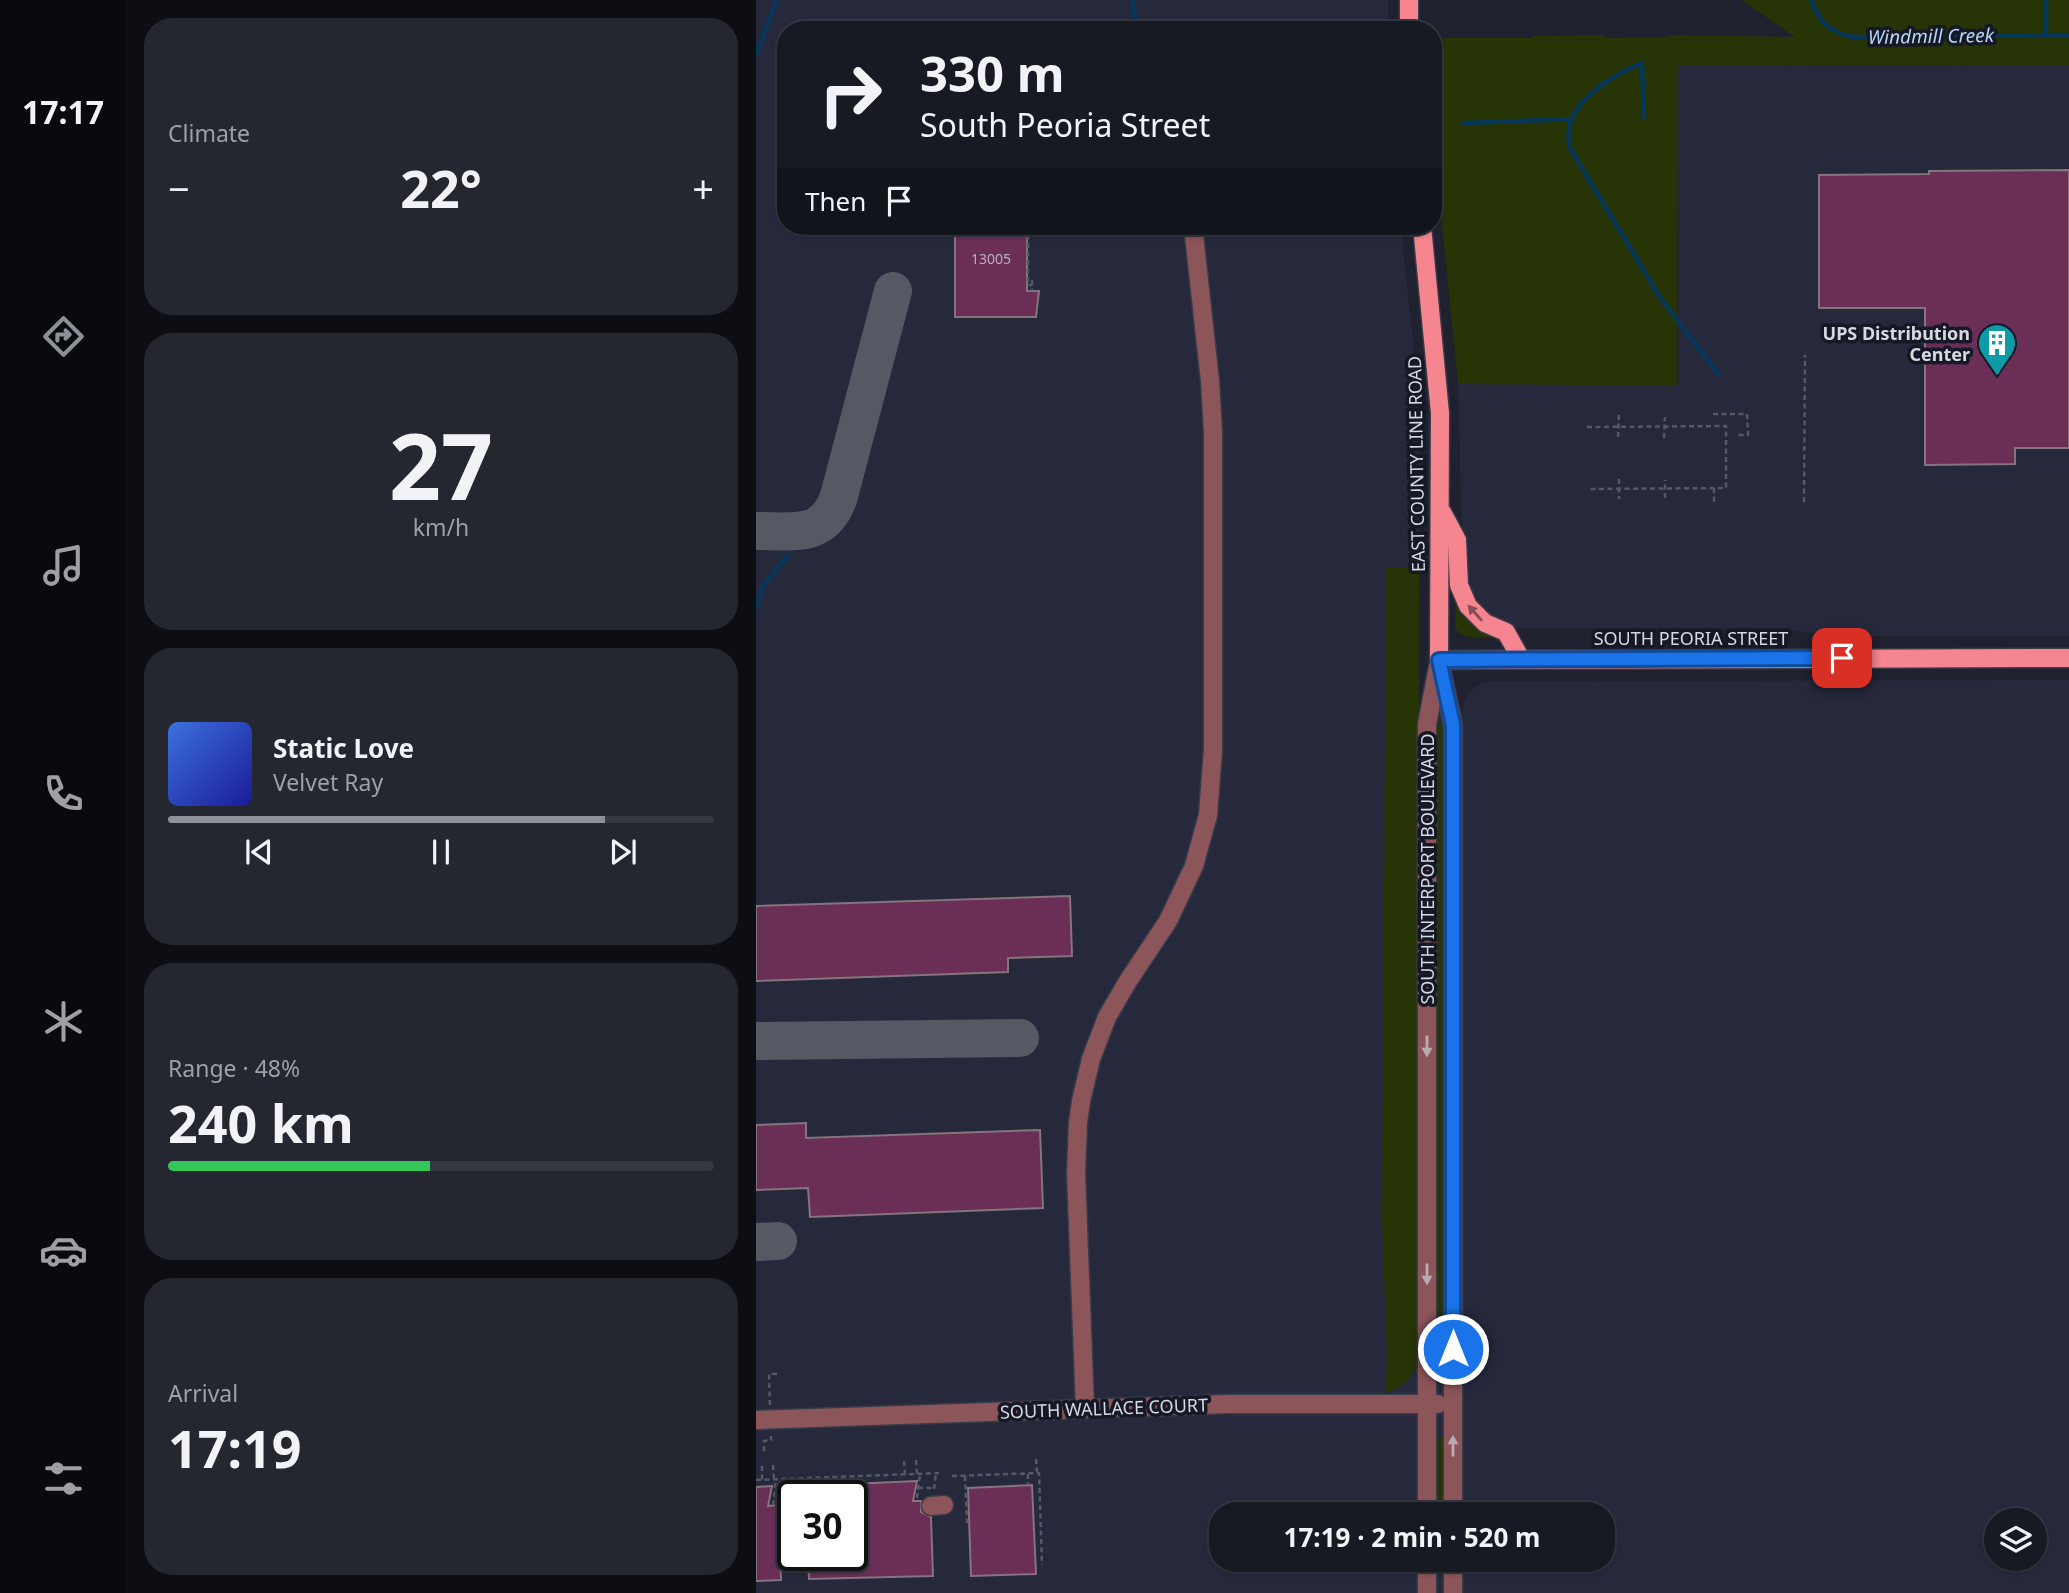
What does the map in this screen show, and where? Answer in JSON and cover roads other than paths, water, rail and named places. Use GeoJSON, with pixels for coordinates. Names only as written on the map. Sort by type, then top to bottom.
{"type":"FeatureCollection","features":[{"type":"Feature","properties":{"kind":"main road"},"geometry":{"type":"LineString","coordinates":[[1409,0],[1409,21]]}},
{"type":"Feature","properties":{"kind":"main road","name":"EAST COUNTY LINE ROAD"},"geometry":{"type":"LineString","coordinates":[[1423,235],[1440,412],[1439,660]]}},
{"type":"Feature","properties":{"kind":"main road"},"geometry":{"type":"LineString","coordinates":[[1440,508],[1457,540],[1458,575],[1462,596],[1475,616],[1506,632],[1521,659]]}},
{"type":"Feature","properties":{"kind":"main road","name":"SOUTH PEORIA STREET"},"geometry":{"type":"LineString","coordinates":[[1439,660],[2069,658]]}},
{"type":"Feature","properties":{"kind":"street"},"geometry":{"type":"LineString","coordinates":[[1085,1408],[1076,1147],[1085,1079],[1107,1017],[1158,938],[1185,887],[1203,836],[1210,802],[1213,750],[1213,432],[1194,235]]}},
{"type":"Feature","properties":{"kind":"street","name":"SOUTH INTERPORT BOULEVARD"},"geometry":{"type":"LineString","coordinates":[[1427,1502],[1427,724],[1439,660]]}},
{"type":"Feature","properties":{"kind":"street","name":"SOUTH INTERPORT BOULEVARD"},"geometry":{"type":"LineString","coordinates":[[1439,660],[1453,725],[1453,1502]]}},
{"type":"Feature","properties":{"kind":"street","name":"SOUTH WALLACE COURT"},"geometry":{"type":"LineString","coordinates":[[763,1414],[1228,1404],[1453,1404]]}},
{"type":"Feature","properties":{"kind":"street"},"geometry":{"type":"LineString","coordinates":[[1427,1572],[1427,1593]]}},
{"type":"Feature","properties":{"kind":"street"},"geometry":{"type":"LineString","coordinates":[[1453,1572],[1453,1593]]}},
{"type":"Feature","properties":{"kind":"waterway"},"geometry":{"type":"LineString","coordinates":[[756,54],[777,0]]}},
{"type":"Feature","properties":{"kind":"waterway"},"geometry":{"type":"LineString","coordinates":[[1133,0],[1135,21]]}},
{"type":"Feature","properties":{"kind":"waterway","name":"Windmill Creek"},"geometry":{"type":"LineString","coordinates":[[1811,0],[1826,25],[1836,32],[1852,37],[2069,35]]}},
{"type":"Feature","properties":{"kind":"waterway"},"geometry":{"type":"LineString","coordinates":[[2046,0],[2046,34]]}},
{"type":"Feature","properties":{"kind":"waterway"},"geometry":{"type":"LineString","coordinates":[[1644,117],[1642,63],[1615,76],[1579,106],[1572,119],[1570,148],[1661,299],[1718,374]]}},
{"type":"Feature","properties":{"kind":"waterway"},"geometry":{"type":"LineString","coordinates":[[1463,123],[1572,119]]}},
{"type":"Feature","properties":{"kind":"waterway"},"geometry":{"type":"LineString","coordinates":[[756,607],[763,586],[788,555]]}},
{"type":"Feature","properties":{"kind":"place","name":"UPS Distribution Center"},"geometry":{"type":"Point","coordinates":[1997,377]}}]}
